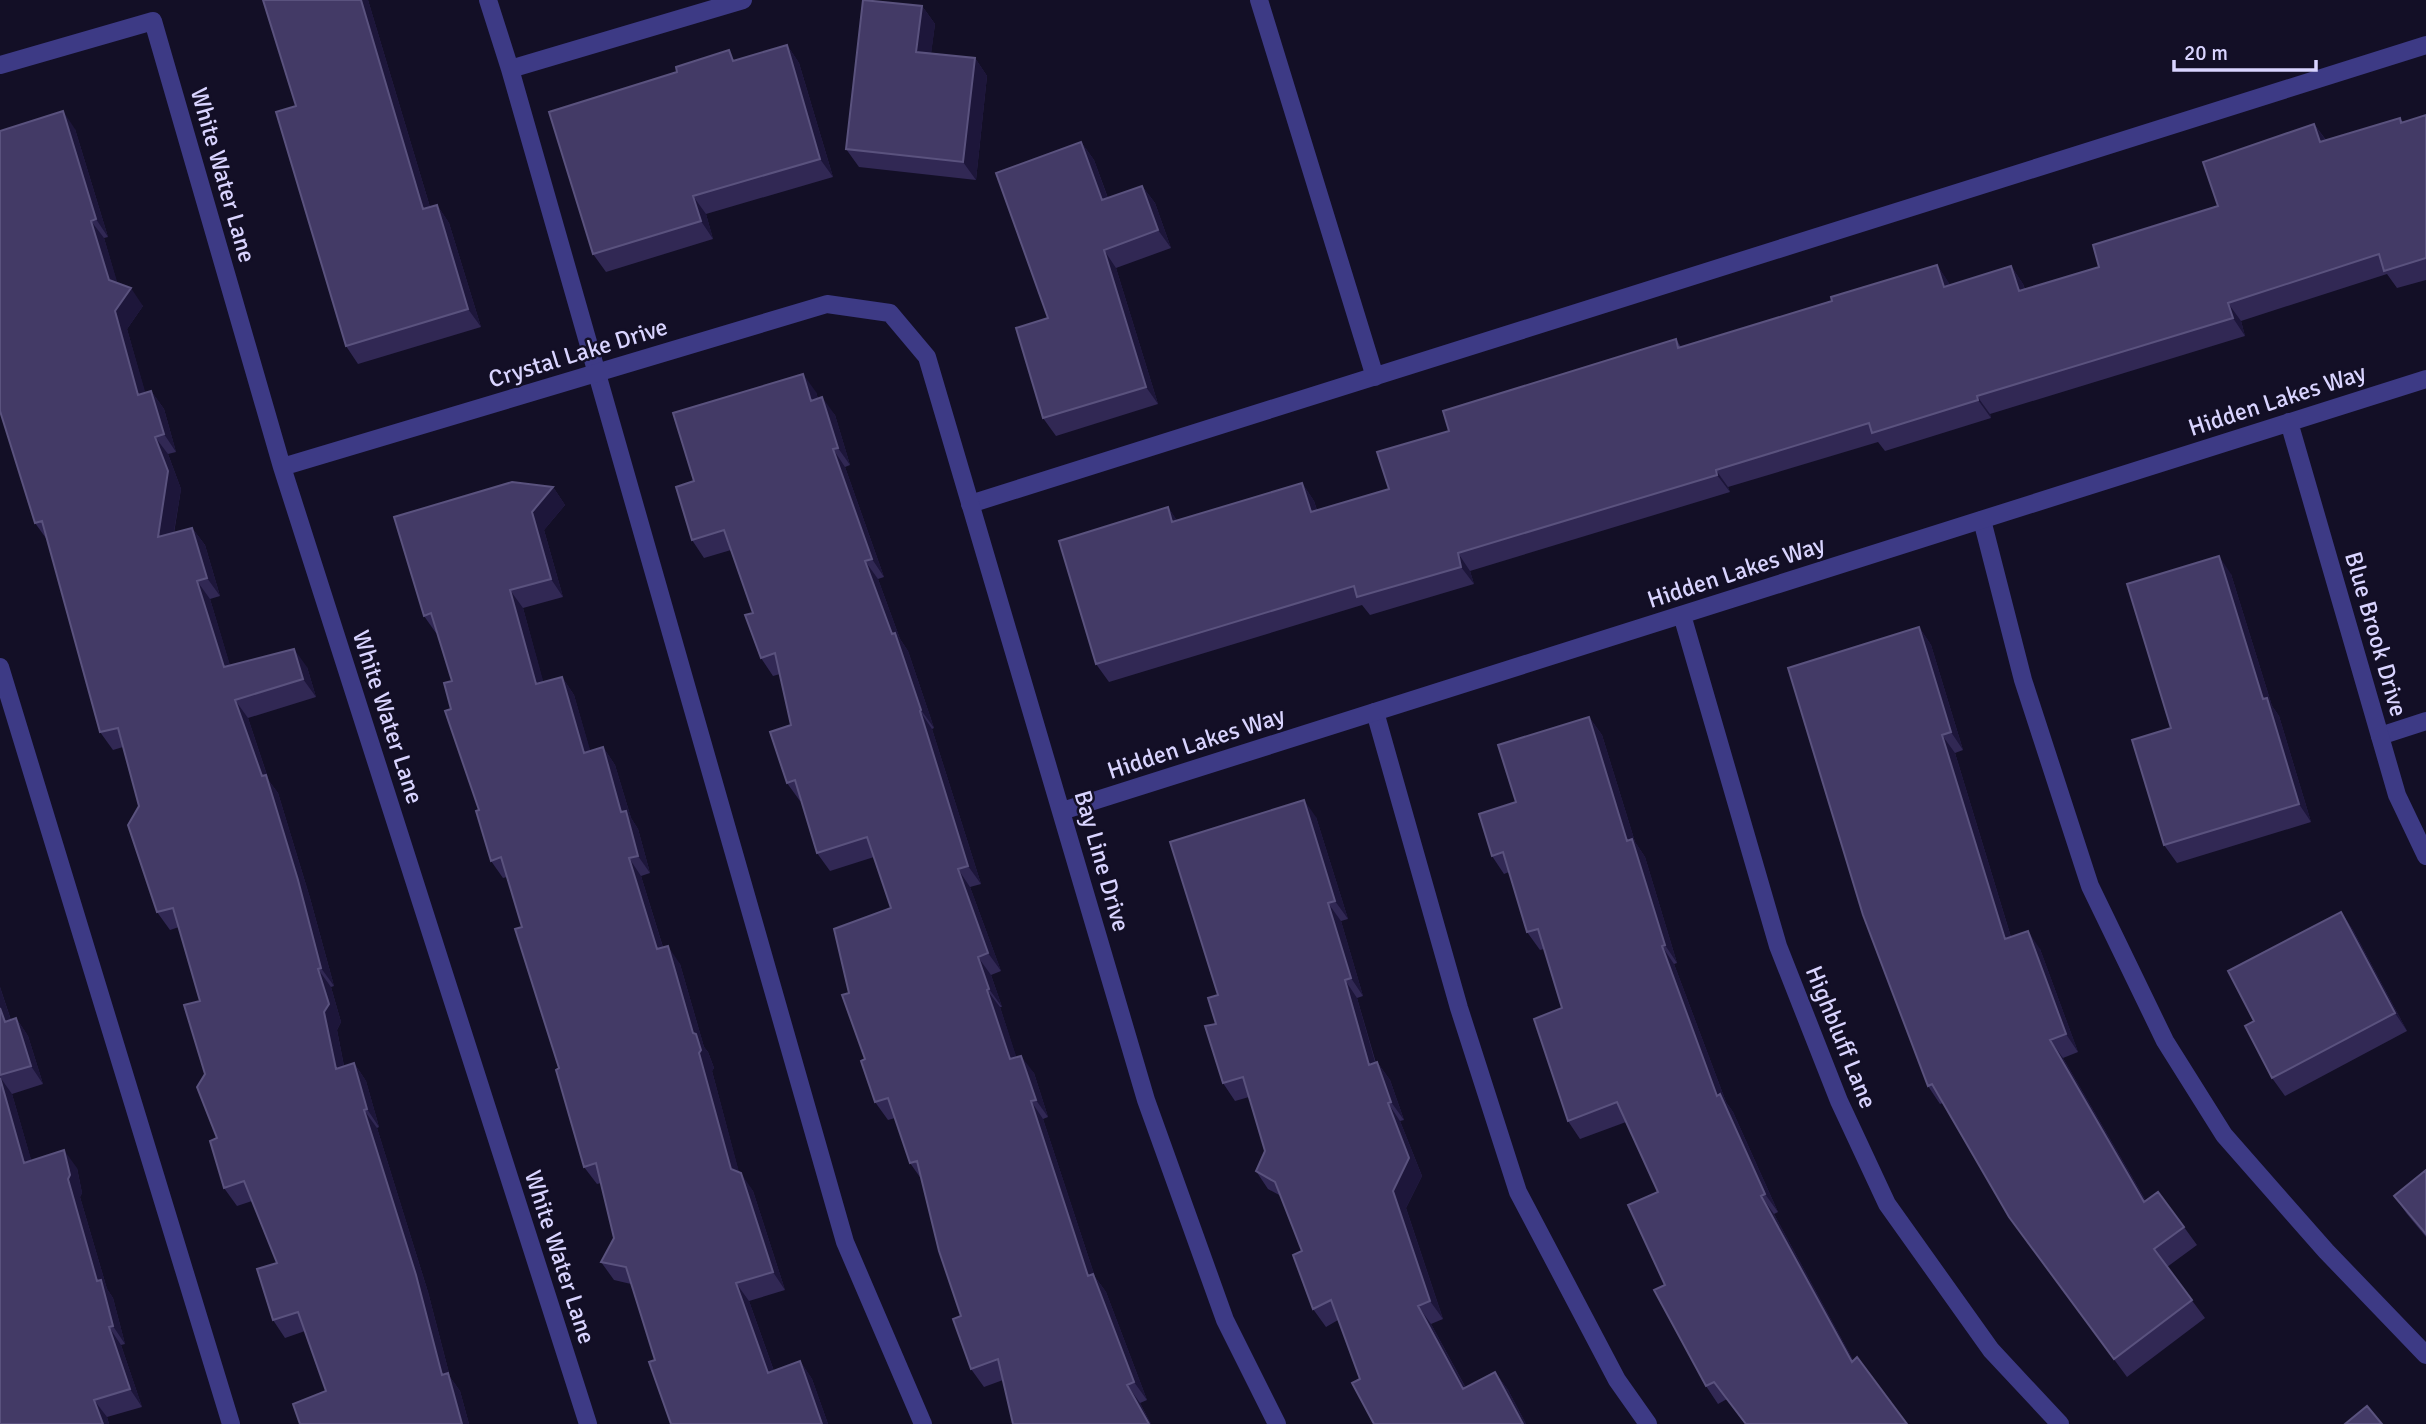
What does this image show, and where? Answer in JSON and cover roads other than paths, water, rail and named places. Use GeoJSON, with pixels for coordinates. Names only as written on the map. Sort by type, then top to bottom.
{"type":"FeatureCollection","features":[{"type":"Feature","properties":{"kind":"street"},"geometry":{"type":"LineString","coordinates":[[488,0],[845,1242],[923,1424]]}},
{"type":"Feature","properties":{"kind":"street"},"geometry":{"type":"LineString","coordinates":[[510,69],[743,0]]}},
{"type":"Feature","properties":{"kind":"street"},"geometry":{"type":"LineString","coordinates":[[1259,0],[1375,377]]}},
{"type":"Feature","properties":{"kind":"street","name":"White Water Lane"},"geometry":{"type":"LineString","coordinates":[[0,65],[153,21],[282,467],[588,1424]]}},
{"type":"Feature","properties":{"kind":"street"},"geometry":{"type":"LineString","coordinates":[[970,504],[2426,45]]}},
{"type":"Feature","properties":{"kind":"street","name":"Crystal Lake Drive"},"geometry":{"type":"LineString","coordinates":[[282,467],[827,304],[890,313]]}},
{"type":"Feature","properties":{"kind":"street","name":"Bay Line Drive"},"geometry":{"type":"LineString","coordinates":[[890,313],[927,356],[1146,1100],[1225,1320],[1276,1424]]}},
{"type":"Feature","properties":{"kind":"street","name":"Hidden Lakes Way"},"geometry":{"type":"LineString","coordinates":[[1062,811],[2426,379]]}},
{"type":"Feature","properties":{"kind":"street","name":"Blue Brook Drive"},"geometry":{"type":"LineString","coordinates":[[2289,422],[2397,795],[2426,856]]}},
{"type":"Feature","properties":{"kind":"street"},"geometry":{"type":"LineString","coordinates":[[1982,520],[2023,680],[2090,886],[2165,1041],[2224,1135],[2326,1251],[2426,1355]]}},
{"type":"Feature","properties":{"kind":"street","name":"Highbluff Lane"},"geometry":{"type":"LineString","coordinates":[[1682,615],[1778,946],[1839,1101],[1881,1192],[1991,1350],[2060,1424]]}},
{"type":"Feature","properties":{"kind":"street"},"geometry":{"type":"LineString","coordinates":[[0,667],[231,1424]]}},
{"type":"Feature","properties":{"kind":"street"},"geometry":{"type":"LineString","coordinates":[[1375,712],[1459,1007],[1518,1192],[1617,1380],[1648,1424]]}},
{"type":"Feature","properties":{"kind":"street"},"geometry":{"type":"LineString","coordinates":[[2380,736],[2426,721]]}}]}
